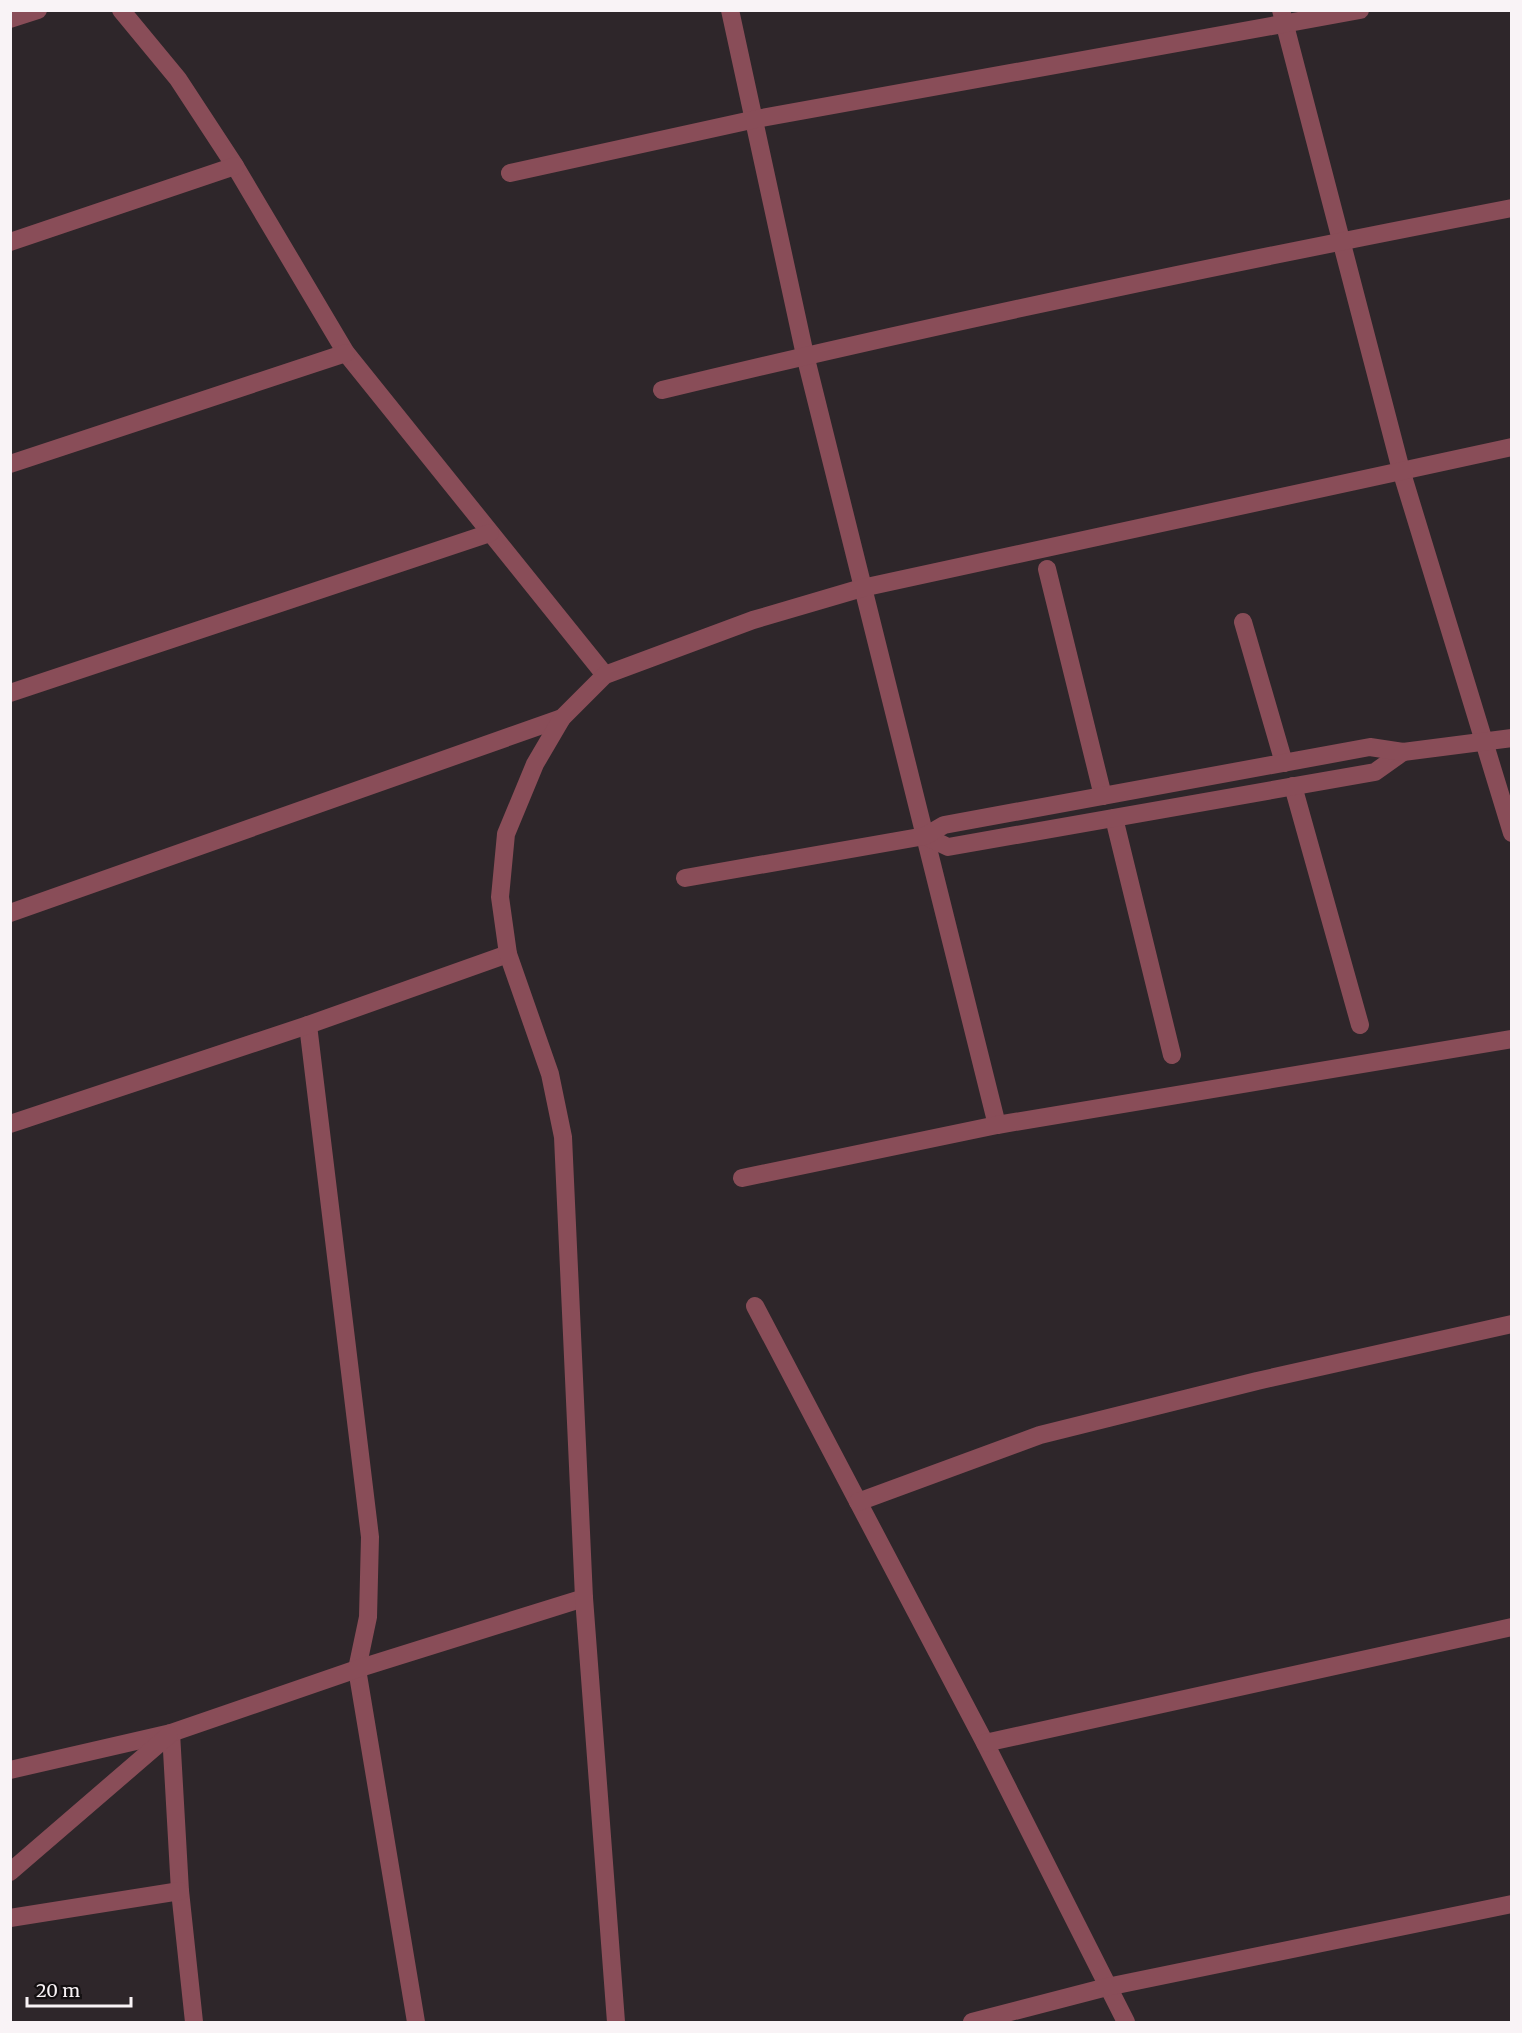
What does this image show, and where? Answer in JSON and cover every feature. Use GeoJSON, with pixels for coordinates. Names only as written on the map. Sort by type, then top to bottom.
{"type":"FeatureCollection","features":[{"type":"Feature","properties":{"kind":"street"},"geometry":{"type":"LineString","coordinates":[[10,20],[38,10]]}},
{"type":"Feature","properties":{"kind":"street"},"geometry":{"type":"LineString","coordinates":[[121,10],[178,79],[235,166],[346,353],[605,675]]}},
{"type":"Feature","properties":{"kind":"street"},"geometry":{"type":"LineString","coordinates":[[730,10],[756,119],[805,355],[997,1125]]}},
{"type":"Feature","properties":{"kind":"street"},"geometry":{"type":"LineString","coordinates":[[510,173],[756,119],[1283,17],[1360,10]]}},
{"type":"Feature","properties":{"kind":"street"},"geometry":{"type":"LineString","coordinates":[[1283,17],[1401,470],[1512,833]]}},
{"type":"Feature","properties":{"kind":"street"},"geometry":{"type":"LineString","coordinates":[[10,242],[235,166]]}},
{"type":"Feature","properties":{"kind":"street"},"geometry":{"type":"LineString","coordinates":[[662,390],[805,355],[1342,241],[1512,208]]}},
{"type":"Feature","properties":{"kind":"street"},"geometry":{"type":"LineString","coordinates":[[10,464],[346,353]]}},
{"type":"Feature","properties":{"kind":"street"},"geometry":{"type":"LineString","coordinates":[[616,2022],[584,1598],[563,1137],[550,1074],[508,954],[500,897],[506,834],[535,764],[562,718],[605,675],[753,620],[862,588],[1512,447]]}},
{"type":"Feature","properties":{"kind":"street"},"geometry":{"type":"LineString","coordinates":[[10,693],[490,533]]}},
{"type":"Feature","properties":{"kind":"street"},"geometry":{"type":"LineString","coordinates":[[1047,569],[1103,796]]}},
{"type":"Feature","properties":{"kind":"street"},"geometry":{"type":"LineString","coordinates":[[1243,622],[1284,763]]}},
{"type":"Feature","properties":{"kind":"street"},"geometry":{"type":"LineString","coordinates":[[10,913],[562,718]]}},
{"type":"Feature","properties":{"kind":"street"},"geometry":{"type":"LineString","coordinates":[[685,878],[925,836],[944,825],[1370,747],[1403,752],[1512,738]]}},
{"type":"Feature","properties":{"kind":"street"},"geometry":{"type":"LineString","coordinates":[[925,836],[948,847],[1114,818],[1375,772],[1403,752]]}},
{"type":"Feature","properties":{"kind":"street"},"geometry":{"type":"LineString","coordinates":[[1293,786],[1360,1025]]}},
{"type":"Feature","properties":{"kind":"street"},"geometry":{"type":"LineString","coordinates":[[1114,818],[1172,1055]]}},
{"type":"Feature","properties":{"kind":"street"},"geometry":{"type":"LineString","coordinates":[[10,1124],[308,1025],[508,954]]}},
{"type":"Feature","properties":{"kind":"street"},"geometry":{"type":"LineString","coordinates":[[308,1025],[370,1537],[368,1617],[357,1669],[416,2022]]}},
{"type":"Feature","properties":{"kind":"street"},"geometry":{"type":"LineString","coordinates":[[742,1178],[997,1125],[1512,1039]]}},
{"type":"Feature","properties":{"kind":"street"},"geometry":{"type":"LineString","coordinates":[[755,1306],[985,1743],[1126,2022]]}},
{"type":"Feature","properties":{"kind":"street"},"geometry":{"type":"LineString","coordinates":[[858,1502],[1040,1435],[1257,1382],[1512,1324]]}},
{"type":"Feature","properties":{"kind":"street"},"geometry":{"type":"LineString","coordinates":[[10,1770],[171,1733],[357,1669],[584,1598]]}},
{"type":"Feature","properties":{"kind":"street"},"geometry":{"type":"LineString","coordinates":[[985,1743],[1512,1628]]}},
{"type":"Feature","properties":{"kind":"street"},"geometry":{"type":"LineString","coordinates":[[10,1872],[171,1733]]}},
{"type":"Feature","properties":{"kind":"street"},"geometry":{"type":"LineString","coordinates":[[171,1733],[180,1891],[194,2022]]}},
{"type":"Feature","properties":{"kind":"street"},"geometry":{"type":"LineString","coordinates":[[10,1918],[180,1891]]}},
{"type":"Feature","properties":{"kind":"street"},"geometry":{"type":"LineString","coordinates":[[972,2022],[1107,1987],[1512,1904]]}}]}
